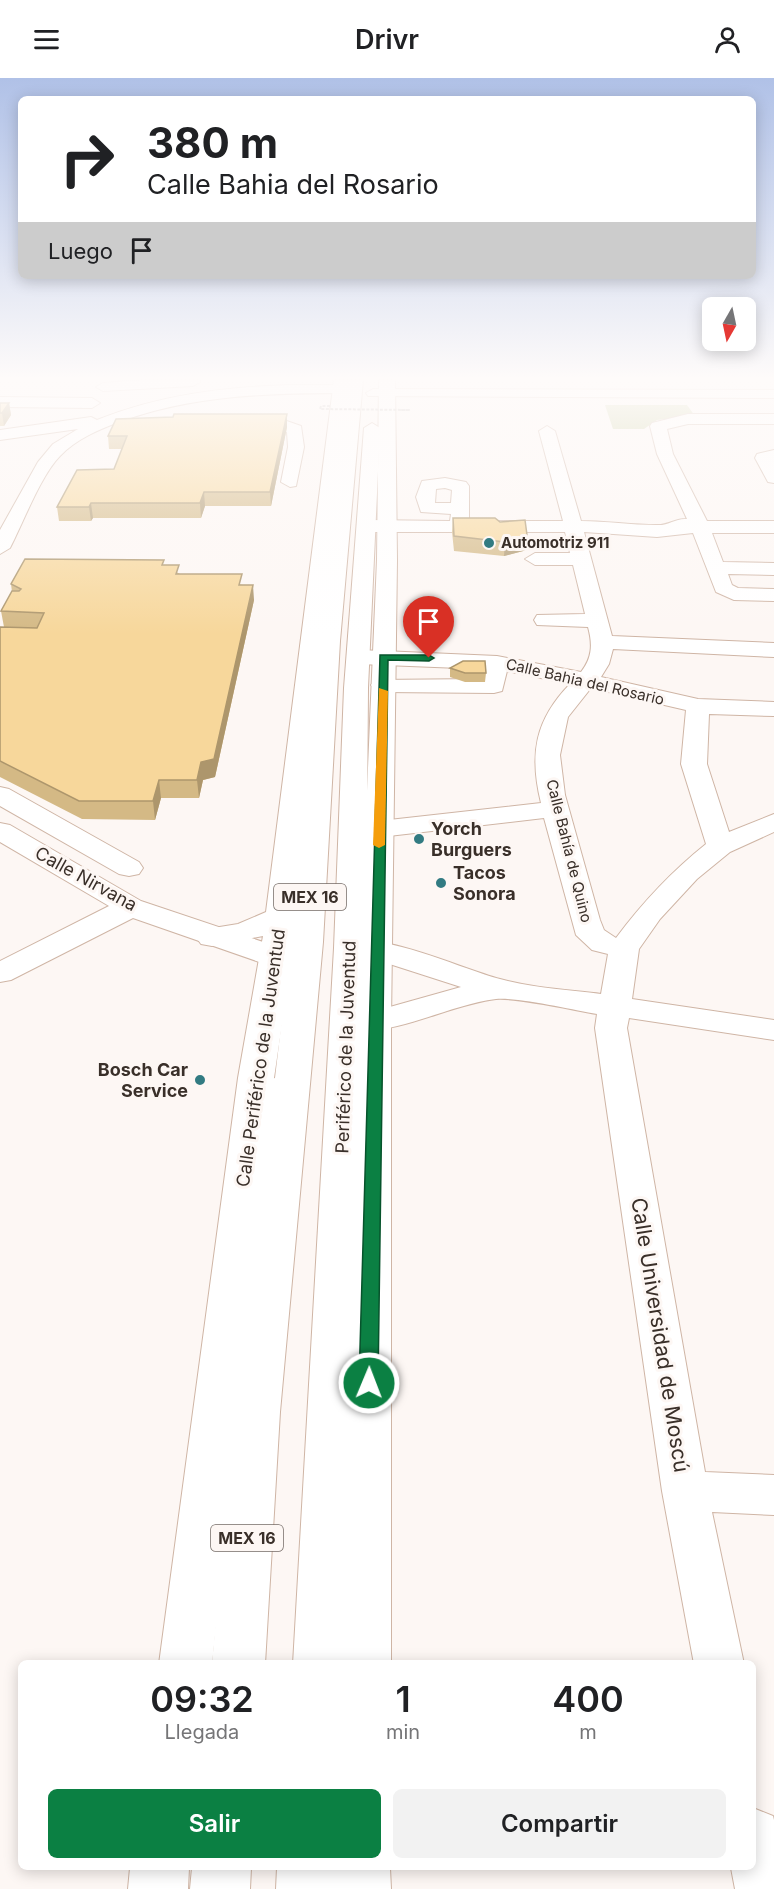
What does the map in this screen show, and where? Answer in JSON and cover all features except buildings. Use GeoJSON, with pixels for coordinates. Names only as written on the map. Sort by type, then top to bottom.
{"type":"FeatureCollection","features":[{"type":"Feature","properties":{"kind":"main road","name":"MEX 16"},"geometry":{"type":"LineString","coordinates":[[238,1660],[257,1412],[307,942],[340,515],[349,465]]}},
{"type":"Feature","properties":{"kind":"main road","name":"Calle Periférico de la Juventud"},"geometry":{"type":"LineString","coordinates":[[185,1660],[256,1078],[350,465]]}},
{"type":"Feature","properties":{"kind":"main road"},"geometry":{"type":"LineString","coordinates":[[364,1660],[371,1220],[361,1021],[364,949],[380,829],[375,666],[380,517],[373,465]]}},
{"type":"Feature","properties":{"kind":"main road","name":"Periférico de la Juventud"},"geometry":{"type":"LineString","coordinates":[[364,949],[375,666]]}},
{"type":"Feature","properties":{"kind":"main road"},"geometry":{"type":"LineString","coordinates":[[212,937],[245,932],[280,917]]}},
{"type":"Feature","properties":{"kind":"main road","name":"Periférico de la Juventud"},"geometry":{"type":"LineString","coordinates":[[319,1660],[344,1119],[361,1021]]}},
{"type":"Feature","properties":{"kind":"main road"},"geometry":{"type":"LineString","coordinates":[[243,1191],[297,1031]]}},
{"type":"Feature","properties":{"kind":"main road"},"geometry":{"type":"LineString","coordinates":[[344,1119],[371,1220]]}},
{"type":"Feature","properties":{"kind":"main road"},"geometry":{"type":"LineString","coordinates":[[158,1889],[160,1870]]}},
{"type":"Feature","properties":{"kind":"main road"},"geometry":{"type":"LineString","coordinates":[[220,1889],[222,1870]]}},
{"type":"Feature","properties":{"kind":"main road"},"geometry":{"type":"LineString","coordinates":[[306,1889],[307,1870]]}},
{"type":"Feature","properties":{"kind":"main road"},"geometry":{"type":"LineString","coordinates":[[361,1870],[361,1889]]}},
{"type":"Feature","properties":{"kind":"street"},"geometry":{"type":"LineString","coordinates":[[0,548],[4,529],[22,506],[47,465]]}},
{"type":"Feature","properties":{"kind":"street"},"geometry":{"type":"LineString","coordinates":[[290,483],[293,465]]}},
{"type":"Feature","properties":{"kind":"street"},"geometry":{"type":"LineString","coordinates":[[557,465],[575,526],[580,560],[600,632]]}},
{"type":"Feature","properties":{"kind":"street"},"geometry":{"type":"LineString","coordinates":[[670,465],[700,527],[723,588],[729,593],[774,595]]}},
{"type":"Feature","properties":{"kind":"street"},"geometry":{"type":"LineString","coordinates":[[430,483],[458,484],[461,490],[460,518],[426,507],[425,497],[430,483]]}},
{"type":"Feature","properties":{"kind":"street"},"geometry":{"type":"LineString","coordinates":[[380,517],[425,497]]}},
{"type":"Feature","properties":{"kind":"street"},"geometry":{"type":"LineString","coordinates":[[0,506],[22,506]]}},
{"type":"Feature","properties":{"kind":"street"},"geometry":{"type":"LineString","coordinates":[[380,517],[460,518],[657,531],[700,527],[774,527]]}},
{"type":"Feature","properties":{"kind":"street"},"geometry":{"type":"LineString","coordinates":[[535,559],[580,560]]}},
{"type":"Feature","properties":{"kind":"street"},"geometry":{"type":"LineString","coordinates":[[715,568],[774,569]]}},
{"type":"Feature","properties":{"kind":"street"},"geometry":{"type":"LineString","coordinates":[[545,620],[600,632],[774,650]]}},
{"type":"Feature","properties":{"kind":"street","name":"Calle Bahía de Quino"},"geometry":{"type":"LineString","coordinates":[[600,632],[603,653],[588,680],[567,699],[550,732],[549,754],[557,809],[591,935],[603,944],[624,949]]}},
{"type":"Feature","properties":{"kind":"street","name":"Calle Bahia del Rosario"},"geometry":{"type":"LineString","coordinates":[[375,666],[489,687],[494,686],[496,681],[497,663],[588,680],[698,706],[774,709]]}},
{"type":"Feature","properties":{"kind":"street"},"geometry":{"type":"LineString","coordinates":[[698,706],[694,764],[720,846]]}},
{"type":"Feature","properties":{"kind":"street"},"geometry":{"type":"LineString","coordinates":[[0,795],[129,868]]}},
{"type":"Feature","properties":{"kind":"street"},"geometry":{"type":"LineString","coordinates":[[380,829],[557,809]]}},
{"type":"Feature","properties":{"kind":"street"},"geometry":{"type":"LineString","coordinates":[[624,949],[650,913],[687,873],[720,846],[774,822]]}},
{"type":"Feature","properties":{"kind":"street","name":"Calle Nirvana"},"geometry":{"type":"LineString","coordinates":[[0,831],[131,907],[212,937],[276,957]]}},
{"type":"Feature","properties":{"kind":"street"},"geometry":{"type":"LineString","coordinates":[[0,973],[131,907]]}},
{"type":"Feature","properties":{"kind":"street"},"geometry":{"type":"LineString","coordinates":[[364,949],[498,989],[774,1030]]}},
{"type":"Feature","properties":{"kind":"street","name":"Calle Universidad de Moscú"},"geometry":{"type":"LineString","coordinates":[[624,949],[611,1028],[685,1491],[718,1660]]}},
{"type":"Feature","properties":{"kind":"street"},"geometry":{"type":"LineString","coordinates":[[361,1021],[498,989]]}},
{"type":"Feature","properties":{"kind":"street"},"geometry":{"type":"LineString","coordinates":[[685,1491],[774,1495]]}},
{"type":"Feature","properties":{"kind":"street"},"geometry":{"type":"LineString","coordinates":[[756,1850],[764,1889]]}},
{"type":"Feature","properties":{"kind":"slow traffic"},"geometry":{"type":"LineString","coordinates":[[379,845],[383,691]]}},
{"type":"Feature","properties":{"kind":"place","name":"Automotriz 911"},"geometry":{"type":"Point","coordinates":[489,543]}},
{"type":"Feature","properties":{"kind":"place","name":"Yorch Burguers"},"geometry":{"type":"Point","coordinates":[419,839]}},
{"type":"Feature","properties":{"kind":"place","name":"Tacos Sonora"},"geometry":{"type":"Point","coordinates":[441,883]}},
{"type":"Feature","properties":{"kind":"place","name":"Bosch Car Service"},"geometry":{"type":"Point","coordinates":[200,1080]}},
{"type":"Feature","properties":{"kind":"route"},"geometry":{"type":"LineString","coordinates":[[369,1383],[374,1022],[383,657],[429,658]]}}]}
